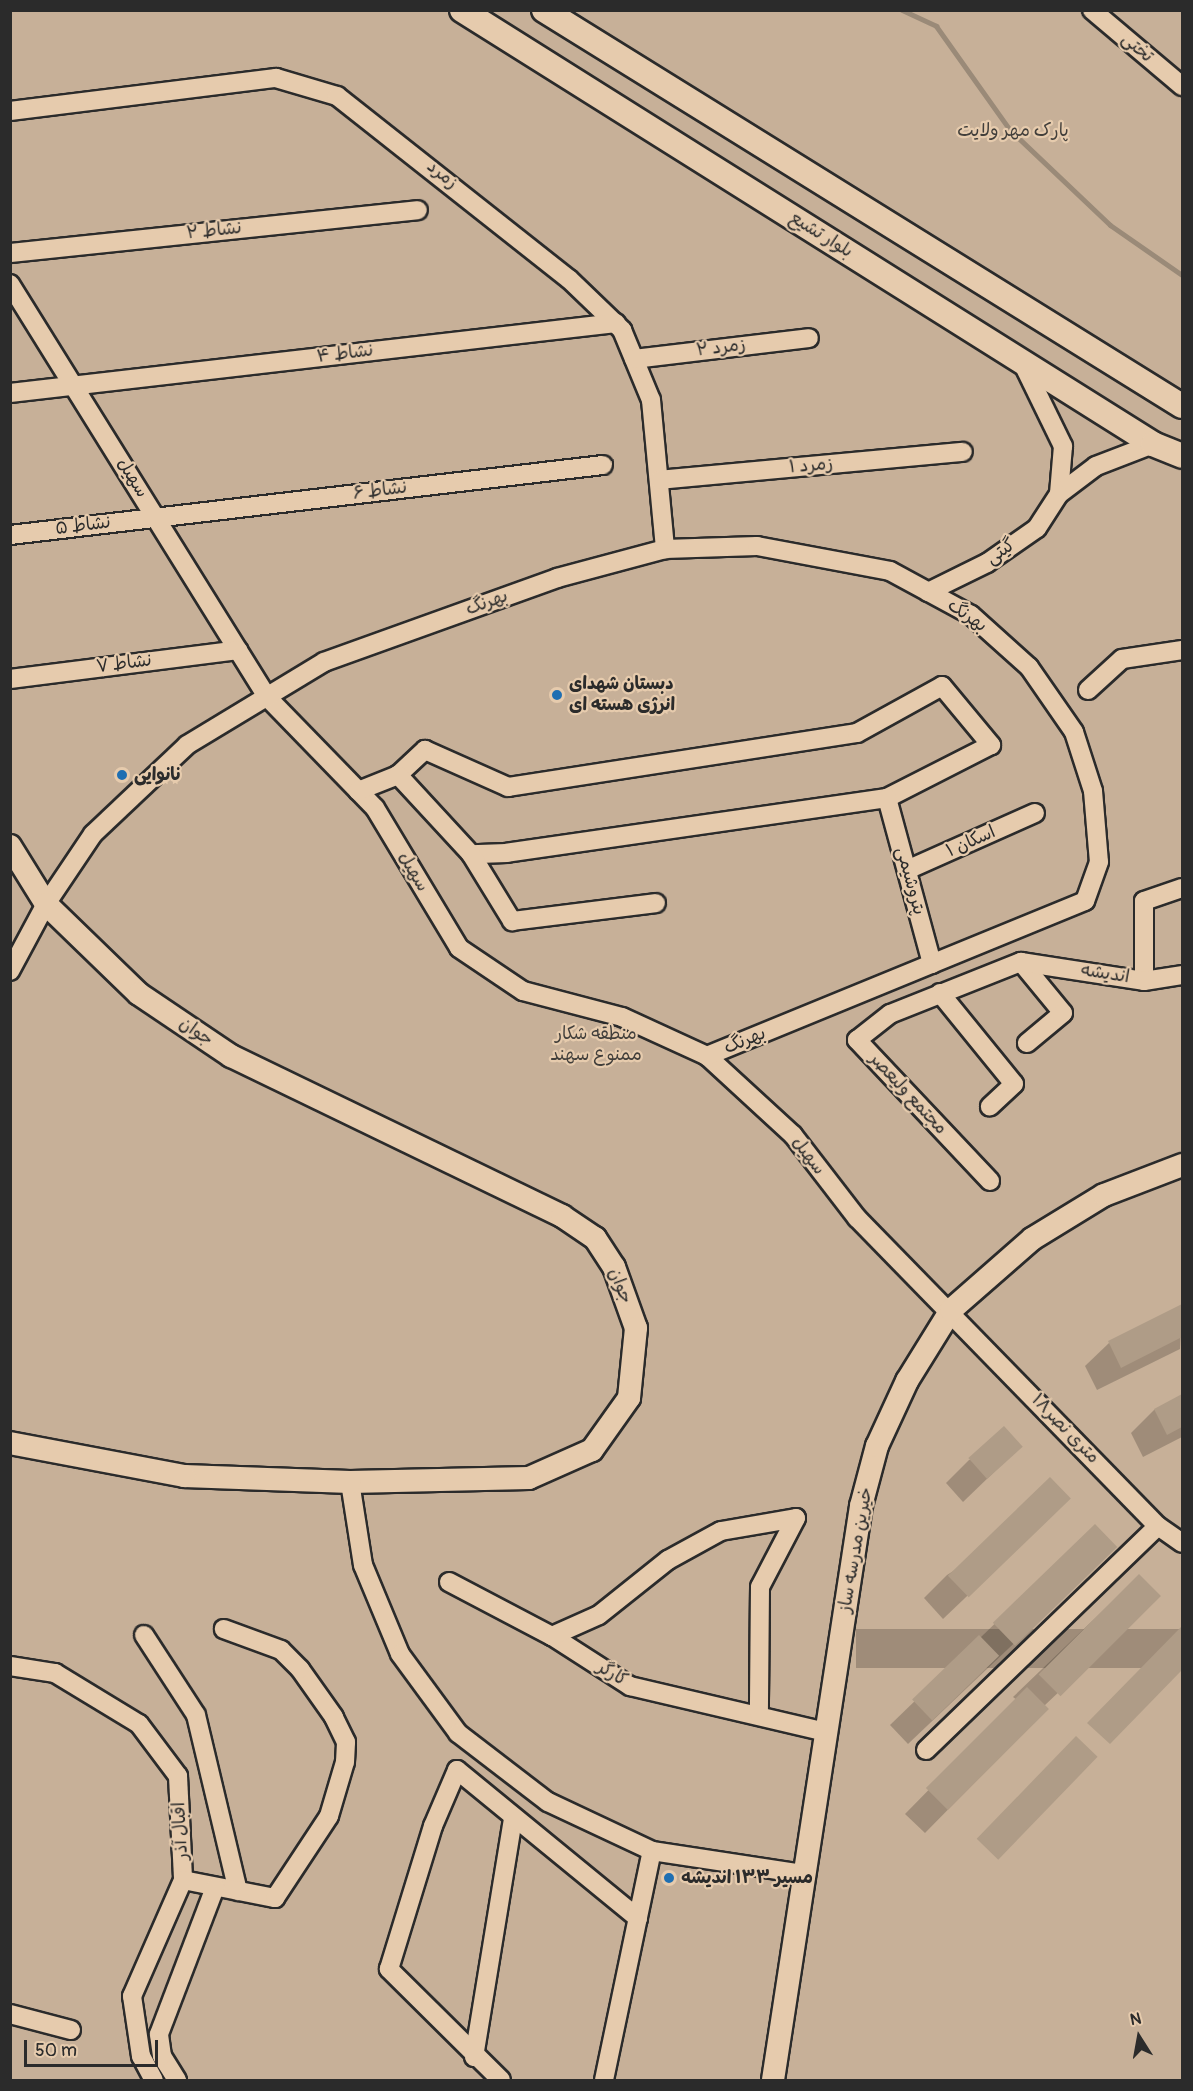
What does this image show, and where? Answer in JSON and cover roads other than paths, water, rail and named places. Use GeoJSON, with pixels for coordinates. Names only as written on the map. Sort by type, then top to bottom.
{"type":"FeatureCollection","features":[{"type":"Feature","properties":{"kind":"main road","name":"بلوار تشیع"},"geometry":{"type":"LineString","coordinates":[[462,10],[1154,444],[1182,456]]}},
{"type":"Feature","properties":{"kind":"main road"},"geometry":{"type":"LineString","coordinates":[[544,10],[1182,406]]}},
{"type":"Feature","properties":{"kind":"street","name":"تختی"},"geometry":{"type":"LineString","coordinates":[[1092,10],[1182,86]]}},
{"type":"Feature","properties":{"kind":"street","name":"زمرد"},"geometry":{"type":"LineString","coordinates":[[10,111],[276,78],[338,96],[569,279],[616,323],[651,400],[665,549]]}},
{"type":"Feature","properties":{"kind":"street","name":"نشاط ۲"},"geometry":{"type":"LineString","coordinates":[[10,253],[418,210]]}},
{"type":"Feature","properties":{"kind":"street","name":"سهیل"},"geometry":{"type":"LineString","coordinates":[[10,284],[268,698],[375,808],[459,948],[523,991],[622,1017],[707,1056],[793,1135],[857,1218],[951,1310]]}},
{"type":"Feature","properties":{"kind":"street","name":"نشاط ۴"},"geometry":{"type":"LineString","coordinates":[[10,393],[616,323]]}},
{"type":"Feature","properties":{"kind":"street","name":"زمرد ۲"},"geometry":{"type":"LineString","coordinates":[[634,359],[809,338]]}},
{"type":"Feature","properties":{"kind":"street","name":"گیتی"},"geometry":{"type":"LineString","coordinates":[[1021,360],[1063,446],[1059,494]]}},
{"type":"Feature","properties":{"kind":"street","name":"گیتی"},"geometry":{"type":"LineString","coordinates":[[928,592],[987,563],[1037,528],[1059,494],[1096,466],[1154,444]]}},
{"type":"Feature","properties":{"kind":"street","name":"زمرد ۱"},"geometry":{"type":"LineString","coordinates":[[659,480],[963,452]]}},
{"type":"Feature","properties":{"kind":"street","name":"نشاط ۶"},"geometry":{"type":"LineString","coordinates":[[156,517],[603,465]]}},
{"type":"Feature","properties":{"kind":"street","name":"نشاط ۵"},"geometry":{"type":"LineString","coordinates":[[10,535],[156,517]]}},
{"type":"Feature","properties":{"kind":"street","name":"بهرنگ"},"geometry":{"type":"LineString","coordinates":[[10,971],[46,904],[93,834],[187,745],[324,662],[557,578],[665,549],[757,546],[890,571],[971,615],[1029,667],[1074,732],[1093,791],[1099,862],[1085,901],[707,1056]]}},
{"type":"Feature","properties":{"kind":"street","name":"نشاط ۷"},"geometry":{"type":"LineString","coordinates":[[10,679],[238,650]]}},
{"type":"Feature","properties":{"kind":"street"},"geometry":{"type":"LineString","coordinates":[[1088,690],[1122,659],[1182,650]]}},
{"type":"Feature","properties":{"kind":"street"},"geometry":{"type":"LineString","coordinates":[[358,791],[398,775],[425,750],[508,787],[857,733],[942,686],[991,745],[887,798],[471,854]]}},
{"type":"Feature","properties":{"kind":"street"},"geometry":{"type":"LineString","coordinates":[[398,775],[471,854],[512,921],[656,903]]}},
{"type":"Feature","properties":{"kind":"street","name":"پتروشیمی"},"geometry":{"type":"LineString","coordinates":[[887,798],[932,964]]}},
{"type":"Feature","properties":{"kind":"street","name":"اسکان ۱"},"geometry":{"type":"LineString","coordinates":[[907,870],[1035,813]]}},
{"type":"Feature","properties":{"kind":"street","name":"جوان"},"geometry":{"type":"LineString","coordinates":[[10,846],[46,904],[139,994],[231,1056],[562,1216],[596,1238],[614,1267],[636,1328],[629,1398],[592,1450],[529,1478],[350,1482],[184,1476],[10,1443]]}},
{"type":"Feature","properties":{"kind":"street"},"geometry":{"type":"LineString","coordinates":[[1144,981],[1144,901],[1182,888]]}},
{"type":"Feature","properties":{"kind":"street"},"geometry":{"type":"LineString","coordinates":[[1024,962],[1063,1013],[1027,1043]]}},
{"type":"Feature","properties":{"kind":"street","name":"اندیشه"},"geometry":{"type":"LineString","coordinates":[[1024,962],[1144,981],[1182,975]]}},
{"type":"Feature","properties":{"kind":"street","name":"مجتمع ولیعصر"},"geometry":{"type":"LineString","coordinates":[[990,1181],[857,1040],[890,1014],[1024,962]]}},
{"type":"Feature","properties":{"kind":"street"},"geometry":{"type":"LineString","coordinates":[[940,993],[1014,1084],[990,1106]]}},
{"type":"Feature","properties":{"kind":"street","name":"خیرین مدرسه ساز"},"geometry":{"type":"LineString","coordinates":[[773,2080],[861,1506],[878,1446],[907,1381],[951,1310],[1032,1239],[1104,1195],[1182,1165]]}},
{"type":"Feature","properties":{"kind":"street","name":"۱۸متری نصر"},"geometry":{"type":"LineString","coordinates":[[951,1310],[1158,1526],[1182,1543]]}},
{"type":"Feature","properties":{"kind":"street"},"geometry":{"type":"LineString","coordinates":[[350,1482],[363,1565],[400,1654],[458,1733],[548,1802],[652,1851],[804,1874]]}},
{"type":"Feature","properties":{"kind":"street"},"geometry":{"type":"LineString","coordinates":[[552,1636],[599,1615],[668,1560],[721,1531],[796,1518],[760,1587],[759,1713]]}},
{"type":"Feature","properties":{"kind":"street"},"geometry":{"type":"LineString","coordinates":[[926,1750],[1158,1526]]}},
{"type":"Feature","properties":{"kind":"street","name":"کارگر"},"geometry":{"type":"LineString","coordinates":[[449,1582],[552,1636],[630,1686],[759,1713],[826,1732]]}},
{"type":"Feature","properties":{"kind":"street"},"geometry":{"type":"LineString","coordinates":[[183,1880],[275,1898],[330,1816],[346,1742],[328,1707],[281,1650],[224,1629]]}},
{"type":"Feature","properties":{"kind":"street"},"geometry":{"type":"LineString","coordinates":[[144,1635],[196,1715],[238,1891]]}},
{"type":"Feature","properties":{"kind":"street","name":"اقبال آذر"},"geometry":{"type":"LineString","coordinates":[[10,1666],[55,1672],[140,1724],[178,1776],[183,1880],[132,1996],[141,2056],[154,2080]]}},
{"type":"Feature","properties":{"kind":"street"},"geometry":{"type":"LineString","coordinates":[[501,2080],[474,2057],[389,1969],[433,1826],[456,1770],[638,1918]]}},
{"type":"Feature","properties":{"kind":"street"},"geometry":{"type":"LineString","coordinates":[[474,2057],[513,1818]]}},
{"type":"Feature","properties":{"kind":"street"},"geometry":{"type":"LineString","coordinates":[[604,2080],[652,1851]]}},
{"type":"Feature","properties":{"kind":"street"},"geometry":{"type":"LineString","coordinates":[[177,2080],[162,2056],[159,2034],[215,1887]]}},
{"type":"Feature","properties":{"kind":"street"},"geometry":{"type":"LineString","coordinates":[[10,2014],[71,2030]]}},
{"type":"Feature","properties":{"kind":"waterway"},"geometry":{"type":"LineString","coordinates":[[902,10],[936,26],[1010,130],[1110,225],[1182,275]]}},
{"type":"Feature","properties":{"kind":"place","name":"دبستان شهدای انرژی هسته ای"},"geometry":{"type":"Point","coordinates":[557,695]}},
{"type":"Feature","properties":{"kind":"place","name":"نانوایی"},"geometry":{"type":"Point","coordinates":[122,775]}},
{"type":"Feature","properties":{"kind":"place","name":"مسیر ۱۳۳ اندیشه"},"geometry":{"type":"Point","coordinates":[669,1878]}},
{"type":"Feature","properties":{"kind":"park label","name":"پارک مهر ولایت"},"geometry":{"type":"Point","coordinates":[1013,131]}},
{"type":"Feature","properties":{"kind":"park label","name":"منطقه شکار ممنوع سهند"},"geometry":{"type":"Point","coordinates":[596,1045]}}]}
